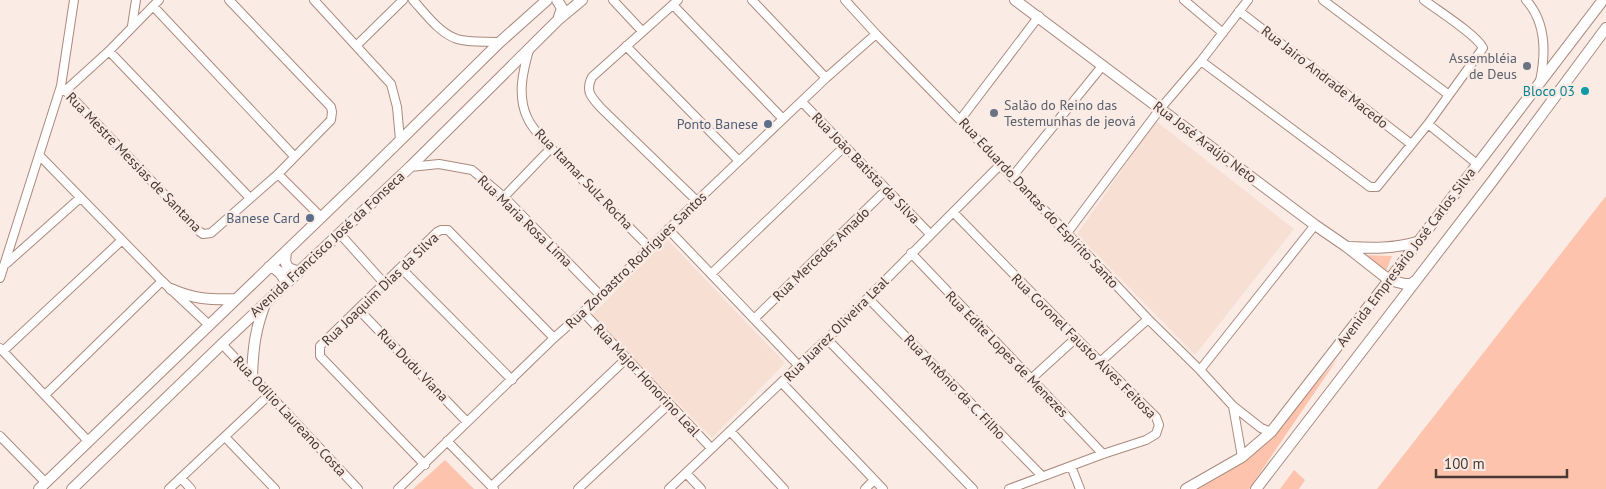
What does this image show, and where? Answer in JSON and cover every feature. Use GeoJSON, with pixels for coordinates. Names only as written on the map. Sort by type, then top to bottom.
{"type":"FeatureCollection","features":[{"type":"Feature","properties":{"kind":"main road","name":"Avenida Francisco José da Fonseca"},"geometry":{"type":"LineString","coordinates":[[42,486],[286,252],[500,42],[547,0]]}},
{"type":"Feature","properties":{"kind":"main road"},"geometry":{"type":"LineString","coordinates":[[557,0],[562,8],[558,20]]}},
{"type":"Feature","properties":{"kind":"main road"},"geometry":{"type":"LineString","coordinates":[[567,0],[580,2]]}},
{"type":"Feature","properties":{"kind":"main road","name":"Rua José Araújo Neto"},"geometry":{"type":"LineString","coordinates":[[1015,0],[1039,16],[1315,225],[1347,246],[1389,280]]}},
{"type":"Feature","properties":{"kind":"main road","name":"Avenida Empresário José Carlos Silva"},"geometry":{"type":"LineString","coordinates":[[1186,489],[1242,457],[1271,432],[1603,0]]}},
{"type":"Feature","properties":{"kind":"main road","name":"Avenida Francisco José da Fonseca"},"geometry":{"type":"LineString","coordinates":[[72,489],[266,301],[410,167],[558,20],[580,2]]}},
{"type":"Feature","properties":{"kind":"main road","name":"Avenida Empresário José Carlos Silva"},"geometry":{"type":"LineString","coordinates":[[1256,489],[1494,179],[1606,28]]}},
{"type":"Feature","properties":{"kind":"main road"},"geometry":{"type":"LineString","coordinates":[[1347,246],[1382,248],[1417,242]]}},
{"type":"Feature","properties":{"kind":"main road"},"geometry":{"type":"LineString","coordinates":[[286,252],[286,266],[289,270],[299,272]]}},
{"type":"Feature","properties":{"kind":"main road"},"geometry":{"type":"LineString","coordinates":[[269,267],[283,276],[286,284]]}},
{"type":"Feature","properties":{"kind":"main road"},"geometry":{"type":"LineString","coordinates":[[1389,280],[1405,284],[1411,284],[1415,281]]}},
{"type":"Feature","properties":{"kind":"main road"},"geometry":{"type":"LineString","coordinates":[[171,289],[195,298],[210,300],[235,299]]}},
{"type":"Feature","properties":{"kind":"main road"},"geometry":{"type":"LineString","coordinates":[[252,376],[257,324],[266,301]]}},
{"type":"Feature","properties":{"kind":"street"},"geometry":{"type":"LineString","coordinates":[[0,278],[63,89],[74,0]]}},
{"type":"Feature","properties":{"kind":"street"},"geometry":{"type":"LineString","coordinates":[[132,26],[136,0]]}},
{"type":"Feature","properties":{"kind":"street","name":"Rua Mestre Messias de Santana"},"geometry":{"type":"LineString","coordinates":[[63,89],[203,234],[211,233],[278,174],[331,120],[332,110],[228,0]]}},
{"type":"Feature","properties":{"kind":"street"},"geometry":{"type":"LineString","coordinates":[[314,0],[392,84],[398,107],[400,140]]}},
{"type":"Feature","properties":{"kind":"street"},"geometry":{"type":"LineString","coordinates":[[357,45],[403,0]]}},
{"type":"Feature","properties":{"kind":"street"},"geometry":{"type":"LineString","coordinates":[[413,0],[439,27],[452,36],[459,39],[500,42]]}},
{"type":"Feature","properties":{"kind":"street"},"geometry":{"type":"LineString","coordinates":[[613,0],[642,31]]}},
{"type":"Feature","properties":{"kind":"street"},"geometry":{"type":"LineString","coordinates":[[752,0],[826,78]]}},
{"type":"Feature","properties":{"kind":"street","name":"Rua Eduardo Dantas do Espírito Santo"},"geometry":{"type":"LineString","coordinates":[[845,0],[960,120],[1000,165],[1233,406],[1261,428],[1271,432]]}},
{"type":"Feature","properties":{"kind":"street"},"geometry":{"type":"LineString","coordinates":[[1184,0],[1223,33]]}},
{"type":"Feature","properties":{"kind":"street"},"geometry":{"type":"LineString","coordinates":[[1067,233],[1160,109],[1201,61],[1248,0]]}},
{"type":"Feature","properties":{"kind":"street"},"geometry":{"type":"LineString","coordinates":[[1323,0],[1449,95]]}},
{"type":"Feature","properties":{"kind":"street"},"geometry":{"type":"LineString","coordinates":[[1201,61],[1370,187],[1380,185],[1428,124],[1483,46],[1424,0]]}},
{"type":"Feature","properties":{"kind":"street"},"geometry":{"type":"LineString","coordinates":[[1526,0],[1532,7],[1541,29],[1544,62],[1540,82]]}},
{"type":"Feature","properties":{"kind":"street"},"geometry":{"type":"LineString","coordinates":[[696,201],[589,95],[588,90],[592,77],[676,2],[783,119]]}},
{"type":"Feature","properties":{"kind":"street"},"geometry":{"type":"LineString","coordinates":[[63,89],[109,51],[156,3],[294,156]]}},
{"type":"Feature","properties":{"kind":"street","name":"Rua Jairo Andrade Macedo"},"geometry":{"type":"LineString","coordinates":[[1239,11],[1411,144]]}},
{"type":"Feature","properties":{"kind":"street"},"geometry":{"type":"LineString","coordinates":[[960,120],[1039,16]]}},
{"type":"Feature","properties":{"kind":"street","name":"Rua Zoroastro Rodrigues Santos"},"geometry":{"type":"LineString","coordinates":[[398,489],[425,465],[447,441],[554,338],[601,296],[696,201],[826,78],[876,34]]}},
{"type":"Feature","properties":{"kind":"street"},"geometry":{"type":"LineString","coordinates":[[626,46],[739,162]]}},
{"type":"Feature","properties":{"kind":"street","name":"Rua Itamar Sulz Rocha"},"geometry":{"type":"LineString","coordinates":[[529,50],[522,74],[523,102],[528,119],[551,148],[649,247]]}},
{"type":"Feature","properties":{"kind":"street"},"geometry":{"type":"LineString","coordinates":[[109,51],[250,198]]}},
{"type":"Feature","properties":{"kind":"street"},"geometry":{"type":"LineString","coordinates":[[1012,177],[1103,65]]}},
{"type":"Feature","properties":{"kind":"street","name":"Rua João Batista da Silva"},"geometry":{"type":"LineString","coordinates":[[802,102],[930,234]]}},
{"type":"Feature","properties":{"kind":"street"},"geometry":{"type":"LineString","coordinates":[[1428,124],[1477,164]]}},
{"type":"Feature","properties":{"kind":"street"},"geometry":{"type":"LineString","coordinates":[[711,274],[844,147]]}},
{"type":"Feature","properties":{"kind":"street"},"geometry":{"type":"LineString","coordinates":[[504,197],[551,148]]}},
{"type":"Feature","properties":{"kind":"street"},"geometry":{"type":"LineString","coordinates":[[40,156],[162,281],[210,325]]}},
{"type":"Feature","properties":{"kind":"street","name":"Rua Maria Rosa Lima"},"geometry":{"type":"LineString","coordinates":[[410,167],[432,164],[468,168],[504,197],[601,296]]}},
{"type":"Feature","properties":{"kind":"street","name":"Rua Juarez Oliveira Leal"},"geometry":{"type":"LineString","coordinates":[[669,489],[827,339],[1000,165]]}},
{"type":"Feature","properties":{"kind":"street"},"geometry":{"type":"LineString","coordinates":[[278,174],[321,217]]}},
{"type":"Feature","properties":{"kind":"street","name":"Rua Mercedes Amado"},"geometry":{"type":"LineString","coordinates":[[755,318],[886,190]]}},
{"type":"Feature","properties":{"kind":"street"},"geometry":{"type":"LineString","coordinates":[[6,264],[80,198]]}},
{"type":"Feature","properties":{"kind":"street","name":"Rua Coronel Fausto Alves Feitosa"},"geometry":{"type":"LineString","coordinates":[[953,212],[1156,417],[1159,425],[1156,434],[1146,440],[1009,489]]}},
{"type":"Feature","properties":{"kind":"street"},"geometry":{"type":"LineString","coordinates":[[1200,370],[1315,225]]}},
{"type":"Feature","properties":{"kind":"street"},"geometry":{"type":"LineString","coordinates":[[668,229],[799,366]]}},
{"type":"Feature","properties":{"kind":"street","name":"Rua Joaquim Dias da Silva"},"geometry":{"type":"LineString","coordinates":[[425,465],[320,356],[320,346],[441,230],[448,230],[554,338]]}},
{"type":"Feature","properties":{"kind":"street"},"geometry":{"type":"LineString","coordinates":[[340,234],[384,283]]}},
{"type":"Feature","properties":{"kind":"street"},"geometry":{"type":"LineString","coordinates":[[88,441],[1,350],[122,240]]}},
{"type":"Feature","properties":{"kind":"street","name":"Rua Edite Lopes de Menezes"},"geometry":{"type":"LineString","coordinates":[[911,253],[1103,454]]}},
{"type":"Feature","properties":{"kind":"street"},"geometry":{"type":"LineString","coordinates":[[401,268],[512,380]]}},
{"type":"Feature","properties":{"kind":"street"},"geometry":{"type":"LineString","coordinates":[[45,394],[162,281]]}},
{"type":"Feature","properties":{"kind":"street","name":"Rua Antônio da C. Filho"},"geometry":{"type":"LineString","coordinates":[[868,298],[1042,476]]}},
{"type":"Feature","properties":{"kind":"street","name":"Rua Dudu Viana"},"geometry":{"type":"LineString","coordinates":[[358,309],[467,422]]}},
{"type":"Feature","properties":{"kind":"street","name":"Rua Major Honorino Leal"},"geometry":{"type":"LineString","coordinates":[[583,312],[711,448]]}},
{"type":"Feature","properties":{"kind":"street"},"geometry":{"type":"LineString","coordinates":[[1100,362],[1148,319]]}},
{"type":"Feature","properties":{"kind":"street"},"geometry":{"type":"LineString","coordinates":[[1032,379],[1076,338]]}},
{"type":"Feature","properties":{"kind":"street"},"geometry":{"type":"LineString","coordinates":[[827,339],[973,489]]}},
{"type":"Feature","properties":{"kind":"street","name":"Rua Odílio Laureano Costa"},"geometry":{"type":"LineString","coordinates":[[222,344],[358,489]]}},
{"type":"Feature","properties":{"kind":"street"},"geometry":{"type":"LineString","coordinates":[[447,441],[493,488],[627,358]]}},
{"type":"Feature","properties":{"kind":"street"},"geometry":{"type":"LineString","coordinates":[[782,383],[883,489]]}},
{"type":"Feature","properties":{"kind":"street"},"geometry":{"type":"LineString","coordinates":[[169,489],[268,395]]}},
{"type":"Feature","properties":{"kind":"street"},"geometry":{"type":"LineString","coordinates":[[578,489],[669,404]]}},
{"type":"Feature","properties":{"kind":"street"},"geometry":{"type":"LineString","coordinates":[[1233,406],[1242,457]]}},
{"type":"Feature","properties":{"kind":"street"},"geometry":{"type":"LineString","coordinates":[[730,431],[784,489]]}},
{"type":"Feature","properties":{"kind":"street"},"geometry":{"type":"LineString","coordinates":[[0,436],[42,486]]}},
{"type":"Feature","properties":{"kind":"street"},"geometry":{"type":"LineString","coordinates":[[225,437],[274,489]]}},
{"type":"Feature","properties":{"kind":"street"},"geometry":{"type":"LineString","coordinates":[[1071,466],[1080,489]]}},
{"type":"Feature","properties":{"kind":"street"},"geometry":{"type":"LineString","coordinates":[[686,473],[700,489]]}},
{"type":"Feature","properties":{"kind":"street"},"geometry":{"type":"LineString","coordinates":[[181,478],[192,489]]}},
{"type":"Feature","properties":{"kind":"street"},"geometry":{"type":"LineString","coordinates":[[865,489],[874,480]]}},
{"type":"Feature","properties":{"kind":"shaded area"},"geometry":{"type":"Polygon","coordinates":[[[1156,121],[1294,229],[1195,355],[1077,234],[1156,121]]]}},
{"type":"Feature","properties":{"kind":"shaded area"},"geometry":{"type":"Polygon","coordinates":[[[1606,196],[1606,489],[1377,489],[1606,196]]]}},
{"type":"Feature","properties":{"kind":"shaded area"},"geometry":{"type":"Polygon","coordinates":[[[667,239],[785,363],[712,438],[591,316],[667,239]]]}},
{"type":"Feature","properties":{"kind":"shaded area"},"geometry":{"type":"Polygon","coordinates":[[[1362,255],[1392,256],[1386,271],[1362,255]]]}},
{"type":"Feature","properties":{"kind":"shaded area"},"geometry":{"type":"Polygon","coordinates":[[[1338,358],[1249,489],[1194,489],[1275,432],[1338,358]]]}},
{"type":"Feature","properties":{"kind":"shaded area"},"geometry":{"type":"Polygon","coordinates":[[[445,460],[474,489],[413,489],[445,460]]]}},
{"type":"Feature","properties":{"kind":"shaded area"},"geometry":{"type":"Polygon","coordinates":[[[1294,470],[1305,480],[1299,489],[1280,489],[1294,470]]]}},
{"type":"Feature","properties":{"kind":"place","name":"Assembléia de Deus"},"geometry":{"type":"Point","coordinates":[1527,66]}},
{"type":"Feature","properties":{"kind":"place","name":"Bloco 03"},"geometry":{"type":"Point","coordinates":[1585,91]}},
{"type":"Feature","properties":{"kind":"place","name":"Salão do Reino das Testemunhas de jeová"},"geometry":{"type":"Point","coordinates":[994,113]}},
{"type":"Feature","properties":{"kind":"place","name":"Ponto Banese"},"geometry":{"type":"Point","coordinates":[768,124]}},
{"type":"Feature","properties":{"kind":"place","name":"Banese Card"},"geometry":{"type":"Point","coordinates":[310,218]}}]}
